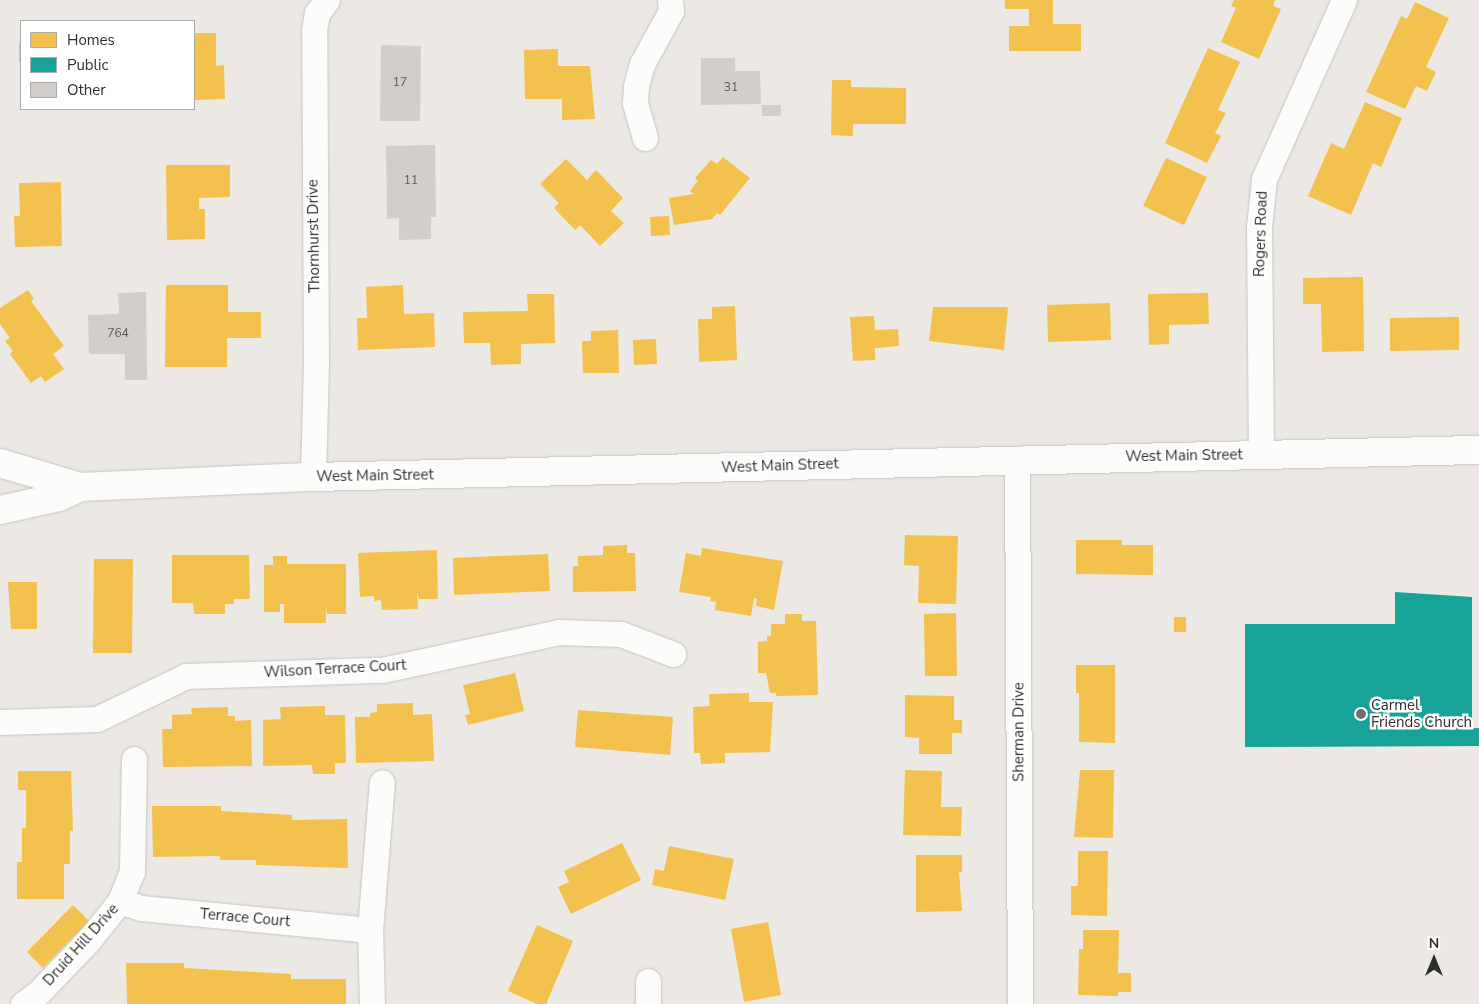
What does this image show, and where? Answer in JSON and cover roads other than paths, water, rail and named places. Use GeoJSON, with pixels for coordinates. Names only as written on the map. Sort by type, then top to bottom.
{"type":"FeatureCollection","features":[{"type":"Feature","properties":{"kind":"main road","name":"West Main Street"},"geometry":{"type":"LineString","coordinates":[[0,463],[80,486],[313,476],[1479,450]]}},
{"type":"Feature","properties":{"kind":"main road","name":"West Main Street"},"geometry":{"type":"LineString","coordinates":[[0,510],[59,497],[80,486]]}},
{"type":"Feature","properties":{"kind":"street","name":"Thornhurst Drive"},"geometry":{"type":"LineString","coordinates":[[313,476],[316,364],[314,30],[317,13],[327,0]]}},
{"type":"Feature","properties":{"kind":"street"},"geometry":{"type":"LineString","coordinates":[[645,138],[635,102],[636,86],[642,64],[671,11],[670,0]]}},
{"type":"Feature","properties":{"kind":"street","name":"Rogers Road"},"geometry":{"type":"LineString","coordinates":[[1261,455],[1258,227],[1264,179],[1344,0]]}},
{"type":"Feature","properties":{"kind":"street","name":"Sherman Drive"},"geometry":{"type":"LineString","coordinates":[[1016,460],[1020,1004]]}},
{"type":"Feature","properties":{"kind":"street","name":"Wilson Terrace Court"},"geometry":{"type":"LineString","coordinates":[[0,722],[97,719],[186,676],[382,670],[559,632],[621,634],[673,654]]}},
{"type":"Feature","properties":{"kind":"street","name":"Druid Hill Drive"},"geometry":{"type":"LineString","coordinates":[[23,1004],[38,993],[82,947],[120,901],[132,872],[134,760]]}},
{"type":"Feature","properties":{"kind":"street"},"geometry":{"type":"LineString","coordinates":[[372,1004],[370,930],[382,782]]}},
{"type":"Feature","properties":{"kind":"street","name":"Terrace Court"},"geometry":{"type":"LineString","coordinates":[[120,901],[141,908],[370,930]]}},
{"type":"Feature","properties":{"kind":"place","name":"Carmel Friends Church"},"geometry":{"type":"Point","coordinates":[1361,714]}}]}
